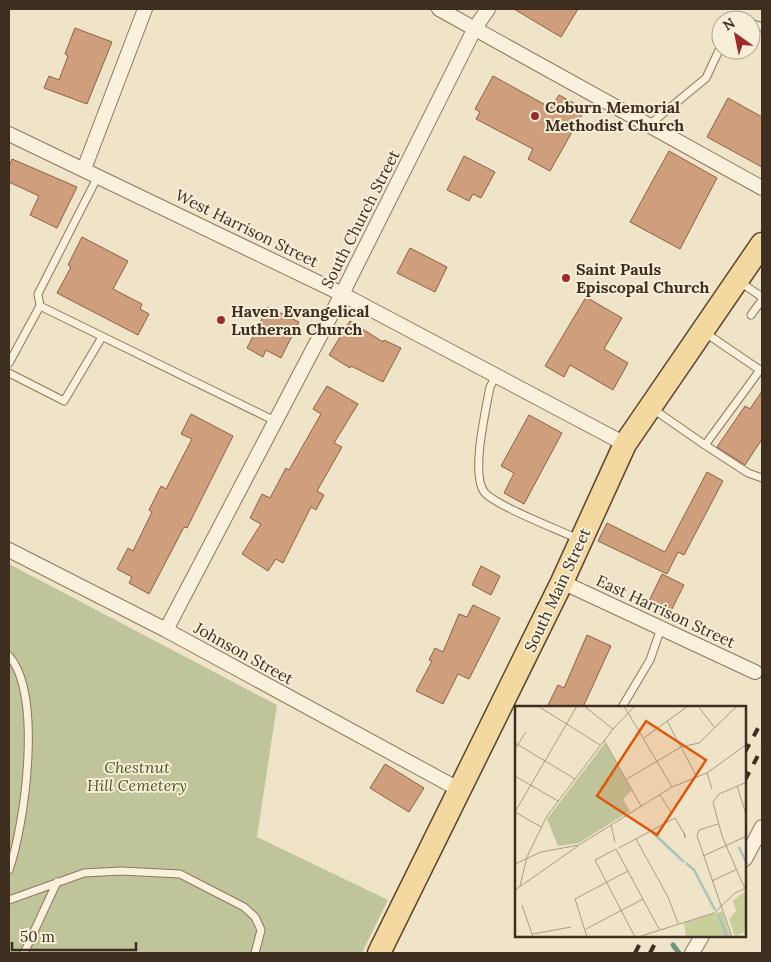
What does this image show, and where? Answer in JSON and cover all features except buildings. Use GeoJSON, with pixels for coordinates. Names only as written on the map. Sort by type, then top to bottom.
{"type":"FeatureCollection","features":[{"type":"Feature","properties":{"kind":"main road","name":"South Main Street"},"geometry":{"type":"LineString","coordinates":[[379,953],[460,790],[507,702],[625,444],[762,244]]}},
{"type":"Feature","properties":{"kind":"street"},"geometry":{"type":"LineString","coordinates":[[84,169],[145,9]]}},
{"type":"Feature","properties":{"kind":"street"},"geometry":{"type":"LineString","coordinates":[[439,9],[762,188]]}},
{"type":"Feature","properties":{"kind":"street","name":"South Church Street"},"geometry":{"type":"LineString","coordinates":[[166,630],[342,294],[475,28],[488,9]]}},
{"type":"Feature","properties":{"kind":"street","name":"West Harrison Street"},"geometry":{"type":"LineString","coordinates":[[9,134],[342,294],[625,444]]}},
{"type":"Feature","properties":{"kind":"street","name":"Johnson Street"},"geometry":{"type":"LineString","coordinates":[[9,550],[166,630],[460,790]]}},
{"type":"Feature","properties":{"kind":"street","name":"East Harrison Street"},"geometry":{"type":"LineString","coordinates":[[562,582],[756,672]]}},
{"type":"Feature","properties":{"kind":"street"},"geometry":{"type":"LineString","coordinates":[[746,857],[762,827]]}},
{"type":"Feature","properties":{"kind":"street"},"geometry":{"type":"LineString","coordinates":[[692,953],[701,937]]}},
{"type":"Feature","properties":{"kind":"lane"},"geometry":{"type":"LineString","coordinates":[[649,125],[706,78],[714,60]]}},
{"type":"Feature","properties":{"kind":"lane"},"geometry":{"type":"LineString","coordinates":[[9,363],[40,306],[38,294],[98,176]]}},
{"type":"Feature","properties":{"kind":"lane"},"geometry":{"type":"LineString","coordinates":[[737,280],[762,298],[751,315]]}},
{"type":"Feature","properties":{"kind":"lane"},"geometry":{"type":"LineString","coordinates":[[40,306],[275,421]]}},
{"type":"Feature","properties":{"kind":"lane"},"geometry":{"type":"LineString","coordinates":[[702,331],[761,370],[705,446]]}},
{"type":"Feature","properties":{"kind":"lane"},"geometry":{"type":"LineString","coordinates":[[9,373],[64,402],[102,337]]}},
{"type":"Feature","properties":{"kind":"lane"},"geometry":{"type":"LineString","coordinates":[[496,376],[490,387],[478,471],[484,492],[497,501],[581,540]]}},
{"type":"Feature","properties":{"kind":"lane"},"geometry":{"type":"LineString","coordinates":[[651,407],[705,446],[748,473],[762,478]]}},
{"type":"Feature","properties":{"kind":"lane"},"geometry":{"type":"LineString","coordinates":[[623,706],[650,660],[661,628]]}},
{"type":"Feature","properties":{"kind":"lane"},"geometry":{"type":"LineString","coordinates":[[9,656],[14,661],[22,685],[28,716],[28,762],[21,816],[9,870]]}},
{"type":"Feature","properties":{"kind":"lane"},"geometry":{"type":"LineString","coordinates":[[9,900],[84,873],[121,871],[180,874],[244,907],[255,917],[261,930],[254,953]]}},
{"type":"Feature","properties":{"kind":"lane"},"geometry":{"type":"LineString","coordinates":[[24,953],[56,882]]}},
{"type":"Feature","properties":{"kind":"green space","name":"Chestnut Hill Cemetery"},"geometry":{"type":"Polygon","coordinates":[[[9,564],[277,705],[257,837],[388,900],[362,953],[9,953],[9,564]]]}},
{"type":"Feature","properties":{"kind":"waterway"},"geometry":{"type":"LineString","coordinates":[[673,945],[679,953]]}},
{"type":"Feature","properties":{"kind":"railway"},"geometry":{"type":"LineString","coordinates":[[746,750],[762,721]]}},
{"type":"Feature","properties":{"kind":"railway"},"geometry":{"type":"LineString","coordinates":[[746,778],[762,748]]}},
{"type":"Feature","properties":{"kind":"railway"},"geometry":{"type":"LineString","coordinates":[[635,953],[643,937]]}},
{"type":"Feature","properties":{"kind":"railway"},"geometry":{"type":"LineString","coordinates":[[650,953],[658,937]]}},
{"type":"Feature","properties":{"kind":"place","name":"Coburn Memorial Methodist Church"},"geometry":{"type":"Point","coordinates":[535,116]}},
{"type":"Feature","properties":{"kind":"place","name":"Saint Pauls Episcopal Church"},"geometry":{"type":"Point","coordinates":[566,278]}},
{"type":"Feature","properties":{"kind":"place","name":"Haven Evangelical Lutheran Church"},"geometry":{"type":"Point","coordinates":[221,320]}}]}
